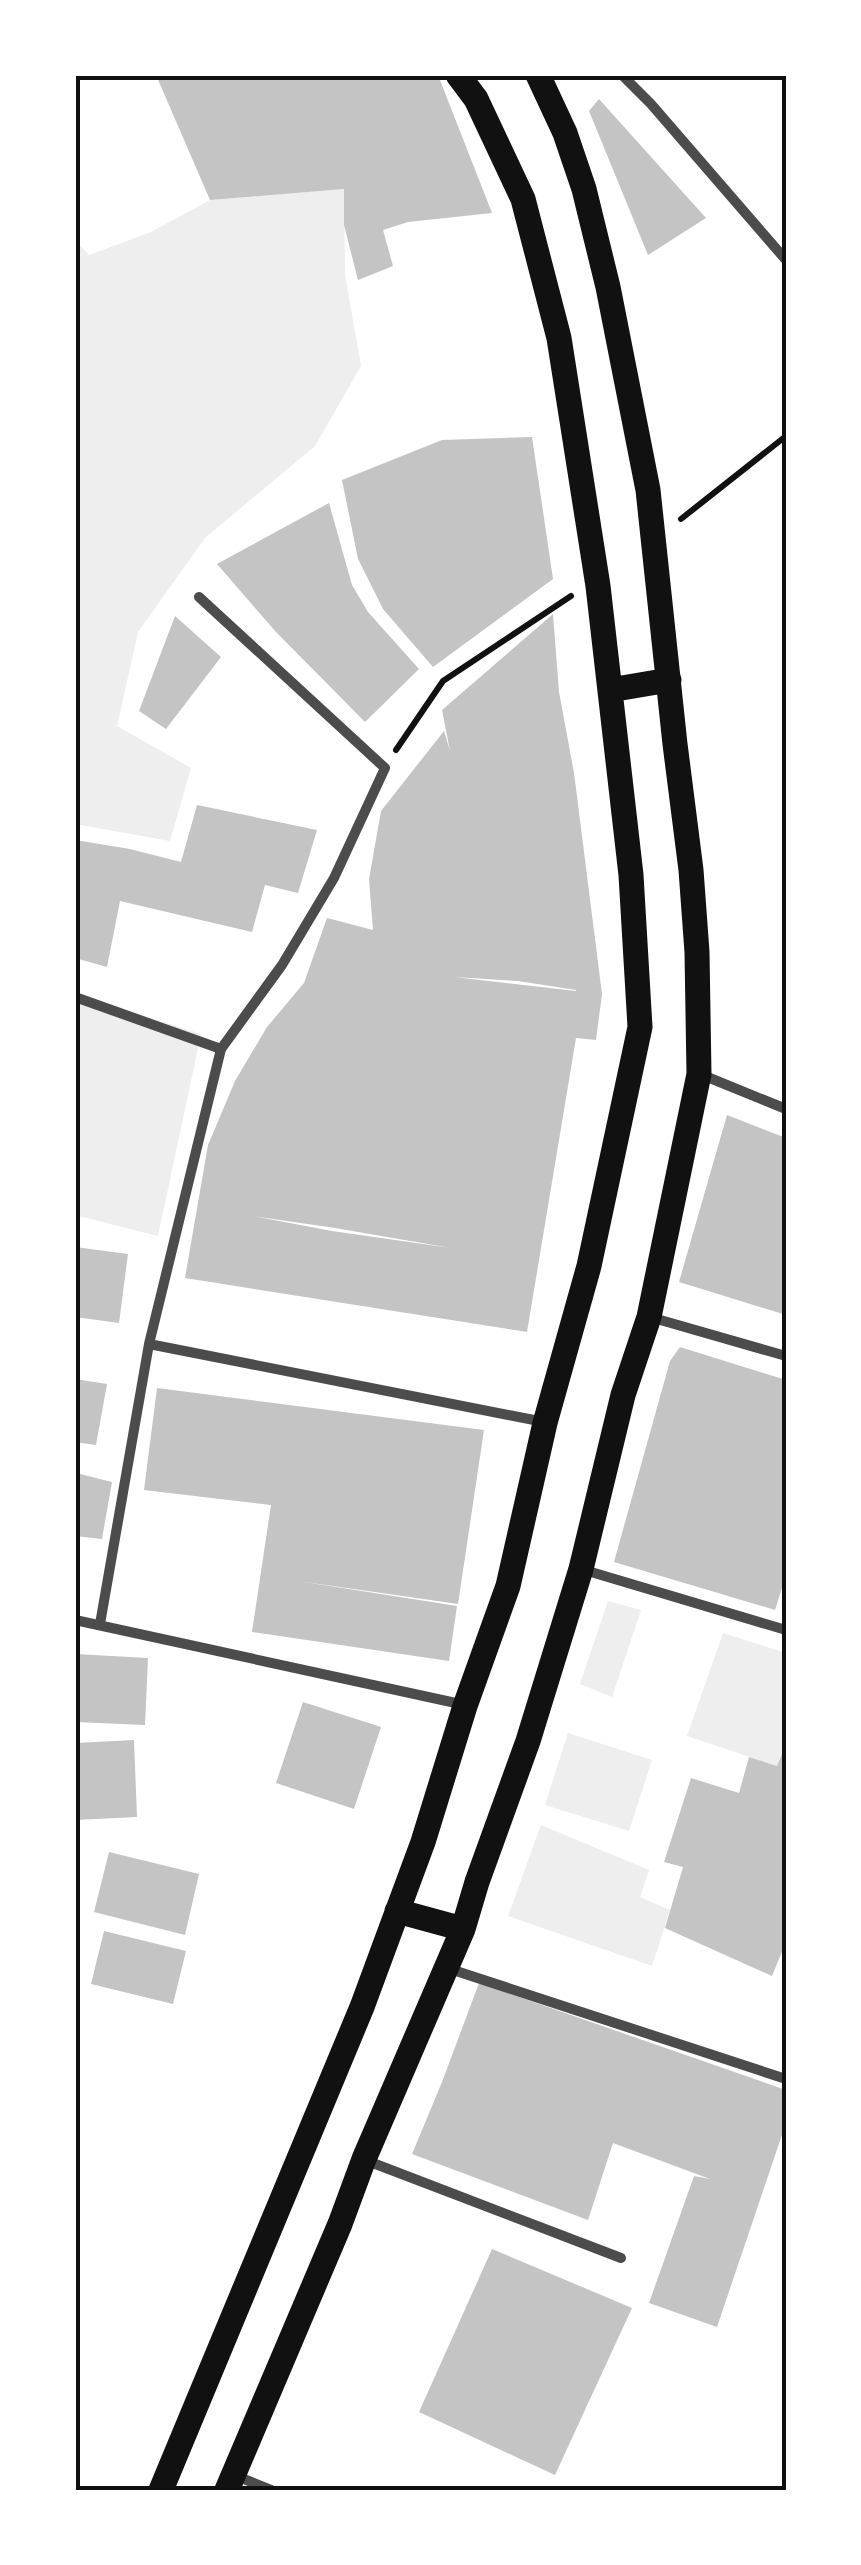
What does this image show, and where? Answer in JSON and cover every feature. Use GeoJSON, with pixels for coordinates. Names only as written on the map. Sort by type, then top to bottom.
{"type":"FeatureCollection","features":[{"type":"Feature","properties":{"kind":"main road"},"geometry":{"type":"LineString","coordinates":[[161,2490],[362,2008],[423,1842],[508,1586],[545,1422],[589,1266],[640,1027],[631,876],[597,578],[559,338],[524,199],[476,99],[458,75]]}},
{"type":"Feature","properties":{"kind":"main road"},"geometry":{"type":"LineString","coordinates":[[230,2482],[463,1929],[528,1740],[580,1569],[623,1395],[649,1317],[700,1074],[691,870],[648,490],[584,189],[540,76]]}},
{"type":"Feature","properties":{"kind":"main road"},"geometry":{"type":"LineString","coordinates":[[610,690],[669,680]]}},
{"type":"Feature","properties":{"kind":"main road"},"geometry":{"type":"LineString","coordinates":[[397,1910],[463,1929]]}},
{"type":"Feature","properties":{"kind":"street"},"geometry":{"type":"LineString","coordinates":[[622,75],[786,260]]}},
{"type":"Feature","properties":{"kind":"street"},"geometry":{"type":"LineString","coordinates":[[100,1624],[149,1344],[221,1049],[282,964],[334,878],[385,768],[199,597]]}},
{"type":"Feature","properties":{"kind":"street"},"geometry":{"type":"LineString","coordinates":[[75,997],[221,1049]]}},
{"type":"Feature","properties":{"kind":"street"},"geometry":{"type":"LineString","coordinates":[[700,1074],[786,1109]]}},
{"type":"Feature","properties":{"kind":"street"},"geometry":{"type":"LineString","coordinates":[[649,1317],[786,1356]]}},
{"type":"Feature","properties":{"kind":"street"},"geometry":{"type":"LineString","coordinates":[[149,1344],[545,1422]]}},
{"type":"Feature","properties":{"kind":"street"},"geometry":{"type":"LineString","coordinates":[[580,1569],[786,1630]]}},
{"type":"Feature","properties":{"kind":"street"},"geometry":{"type":"LineString","coordinates":[[75,1620],[465,1706]]}},
{"type":"Feature","properties":{"kind":"street"},"geometry":{"type":"LineString","coordinates":[[446,1968],[786,2080]]}},
{"type":"Feature","properties":{"kind":"street"},"geometry":{"type":"LineString","coordinates":[[364,2160],[621,2258]]}},
{"type":"Feature","properties":{"kind":"street"},"geometry":{"type":"LineString","coordinates":[[230,2482],[271,2490]]}},
{"type":"Feature","properties":{"kind":"path"},"geometry":{"type":"LineString","coordinates":[[654,540],[786,436]]}},
{"type":"Feature","properties":{"kind":"path"},"geometry":{"type":"LineString","coordinates":[[385,768],[443,681],[597,578]]}},
{"type":"Feature","properties":{"kind":"shaded area"},"geometry":{"type":"Polygon","coordinates":[[[344,189],[345,275],[361,366],[315,446],[205,538],[138,632],[117,726],[191,768],[170,841],[75,824],[75,240],[89,255],[151,232],[210,200],[344,189]]]}},
{"type":"Feature","properties":{"kind":"shaded area"},"geometry":{"type":"Polygon","coordinates":[[[75,994],[201,1034],[158,1236],[75,1215],[75,994]]]}},
{"type":"Feature","properties":{"kind":"shaded area"},"geometry":{"type":"Polygon","coordinates":[[[608,1601],[641,1610],[612,1697],[580,1684],[608,1601]]]}},
{"type":"Feature","properties":{"kind":"shaded area"},"geometry":{"type":"Polygon","coordinates":[[[723,1633],[786,1653],[786,1743],[777,1766],[687,1736],[723,1633]]]}},
{"type":"Feature","properties":{"kind":"shaded area"},"geometry":{"type":"Polygon","coordinates":[[[568,1733],[652,1760],[629,1831],[545,1805],[568,1733]]]}},
{"type":"Feature","properties":{"kind":"shaded area"},"geometry":{"type":"Polygon","coordinates":[[[541,1825],[649,1870],[640,1897],[670,1910],[652,1966],[508,1916],[541,1825]]]}},
{"type":"Feature","properties":{"kind":"building"},"geometry":{"type":"Polygon","coordinates":[[[156,75],[438,75],[492,213],[408,222],[383,230],[393,266],[358,280],[344,225],[344,189],[210,200],[156,75]]]}},
{"type":"Feature","properties":{"kind":"building"},"geometry":{"type":"Polygon","coordinates":[[[599,99],[706,218],[648,255],[589,111],[599,99]]]}},
{"type":"Feature","properties":{"kind":"building"},"geometry":{"type":"Polygon","coordinates":[[[532,437],[553,579],[433,667],[383,609],[358,559],[342,480],[442,440],[532,437]]]}},
{"type":"Feature","properties":{"kind":"building"},"geometry":{"type":"Polygon","coordinates":[[[329,503],[352,585],[368,612],[419,669],[365,722],[276,632],[217,564],[329,503]]]}},
{"type":"Feature","properties":{"kind":"building"},"geometry":{"type":"Polygon","coordinates":[[[553,614],[559,692],[574,773],[602,994],[596,1040],[576,1038],[527,1332],[185,1278],[208,1145],[235,1081],[267,1027],[304,983],[327,918],[373,930],[369,879],[381,811],[444,731],[450,751],[442,710],[553,614]],[[454,977],[576,991],[518,981],[454,977]],[[253,1216],[332,1231],[451,1248],[335,1228],[253,1216]]]}},
{"type":"Feature","properties":{"kind":"building"},"geometry":{"type":"Polygon","coordinates":[[[175,616],[221,657],[166,729],[139,711],[175,616]]]}},
{"type":"Feature","properties":{"kind":"building"},"geometry":{"type":"Polygon","coordinates":[[[197,805],[317,830],[298,893],[265,885],[252,932],[120,901],[107,967],[75,958],[75,840],[181,862],[197,805]]]}},
{"type":"Feature","properties":{"kind":"building"},"geometry":{"type":"Polygon","coordinates":[[[727,1115],[786,1138],[786,1315],[679,1282],[727,1115]]]}},
{"type":"Feature","properties":{"kind":"building"},"geometry":{"type":"Polygon","coordinates":[[[75,1247],[128,1254],[119,1323],[75,1317],[75,1247]]]}},
{"type":"Feature","properties":{"kind":"building"},"geometry":{"type":"Polygon","coordinates":[[[680,1347],[786,1380],[786,1575],[775,1610],[614,1562],[670,1361],[680,1347]]]}},
{"type":"Feature","properties":{"kind":"building"},"geometry":{"type":"Polygon","coordinates":[[[75,1379],[107,1384],[96,1445],[75,1442],[75,1379]]]}},
{"type":"Feature","properties":{"kind":"building"},"geometry":{"type":"Polygon","coordinates":[[[157,1388],[484,1430],[458,1604],[298,1581],[457,1606],[449,1661],[252,1632],[271,1505],[144,1490],[157,1388]]]}},
{"type":"Feature","properties":{"kind":"building"},"geometry":{"type":"Polygon","coordinates":[[[75,1456],[80,1474],[112,1482],[102,1539],[75,1536],[75,1456]]]}},
{"type":"Feature","properties":{"kind":"building"},"geometry":{"type":"Polygon","coordinates":[[[75,1654],[148,1658],[145,1725],[75,1722],[75,1654]]]}},
{"type":"Feature","properties":{"kind":"building"},"geometry":{"type":"Polygon","coordinates":[[[303,1702],[381,1727],[354,1809],[276,1783],[303,1702]]]}},
{"type":"Feature","properties":{"kind":"building"},"geometry":{"type":"Polygon","coordinates":[[[134,1740],[137,1817],[75,1820],[75,1743],[134,1740]]]}},
{"type":"Feature","properties":{"kind":"building"},"geometry":{"type":"Polygon","coordinates":[[[786,1744],[786,1942],[772,1976],[665,1928],[683,1867],[664,1862],[691,1778],[739,1793],[749,1757],[777,1766],[786,1744]]]}},
{"type":"Feature","properties":{"kind":"building"},"geometry":{"type":"Polygon","coordinates":[[[109,1852],[199,1874],[185,1935],[94,1912],[109,1852]]]}},
{"type":"Feature","properties":{"kind":"building"},"geometry":{"type":"Polygon","coordinates":[[[104,1931],[186,1951],[173,2004],[91,1984],[104,1931]]]}},
{"type":"Feature","properties":{"kind":"building"},"geometry":{"type":"Polygon","coordinates":[[[479,1983],[786,2090],[786,2123],[717,2327],[649,2303],[694,2176],[710,2179],[613,2143],[588,2220],[412,2154],[479,1983]]]}},
{"type":"Feature","properties":{"kind":"building"},"geometry":{"type":"Polygon","coordinates":[[[492,2249],[632,2308],[555,2475],[419,2412],[492,2249]]]}}]}
